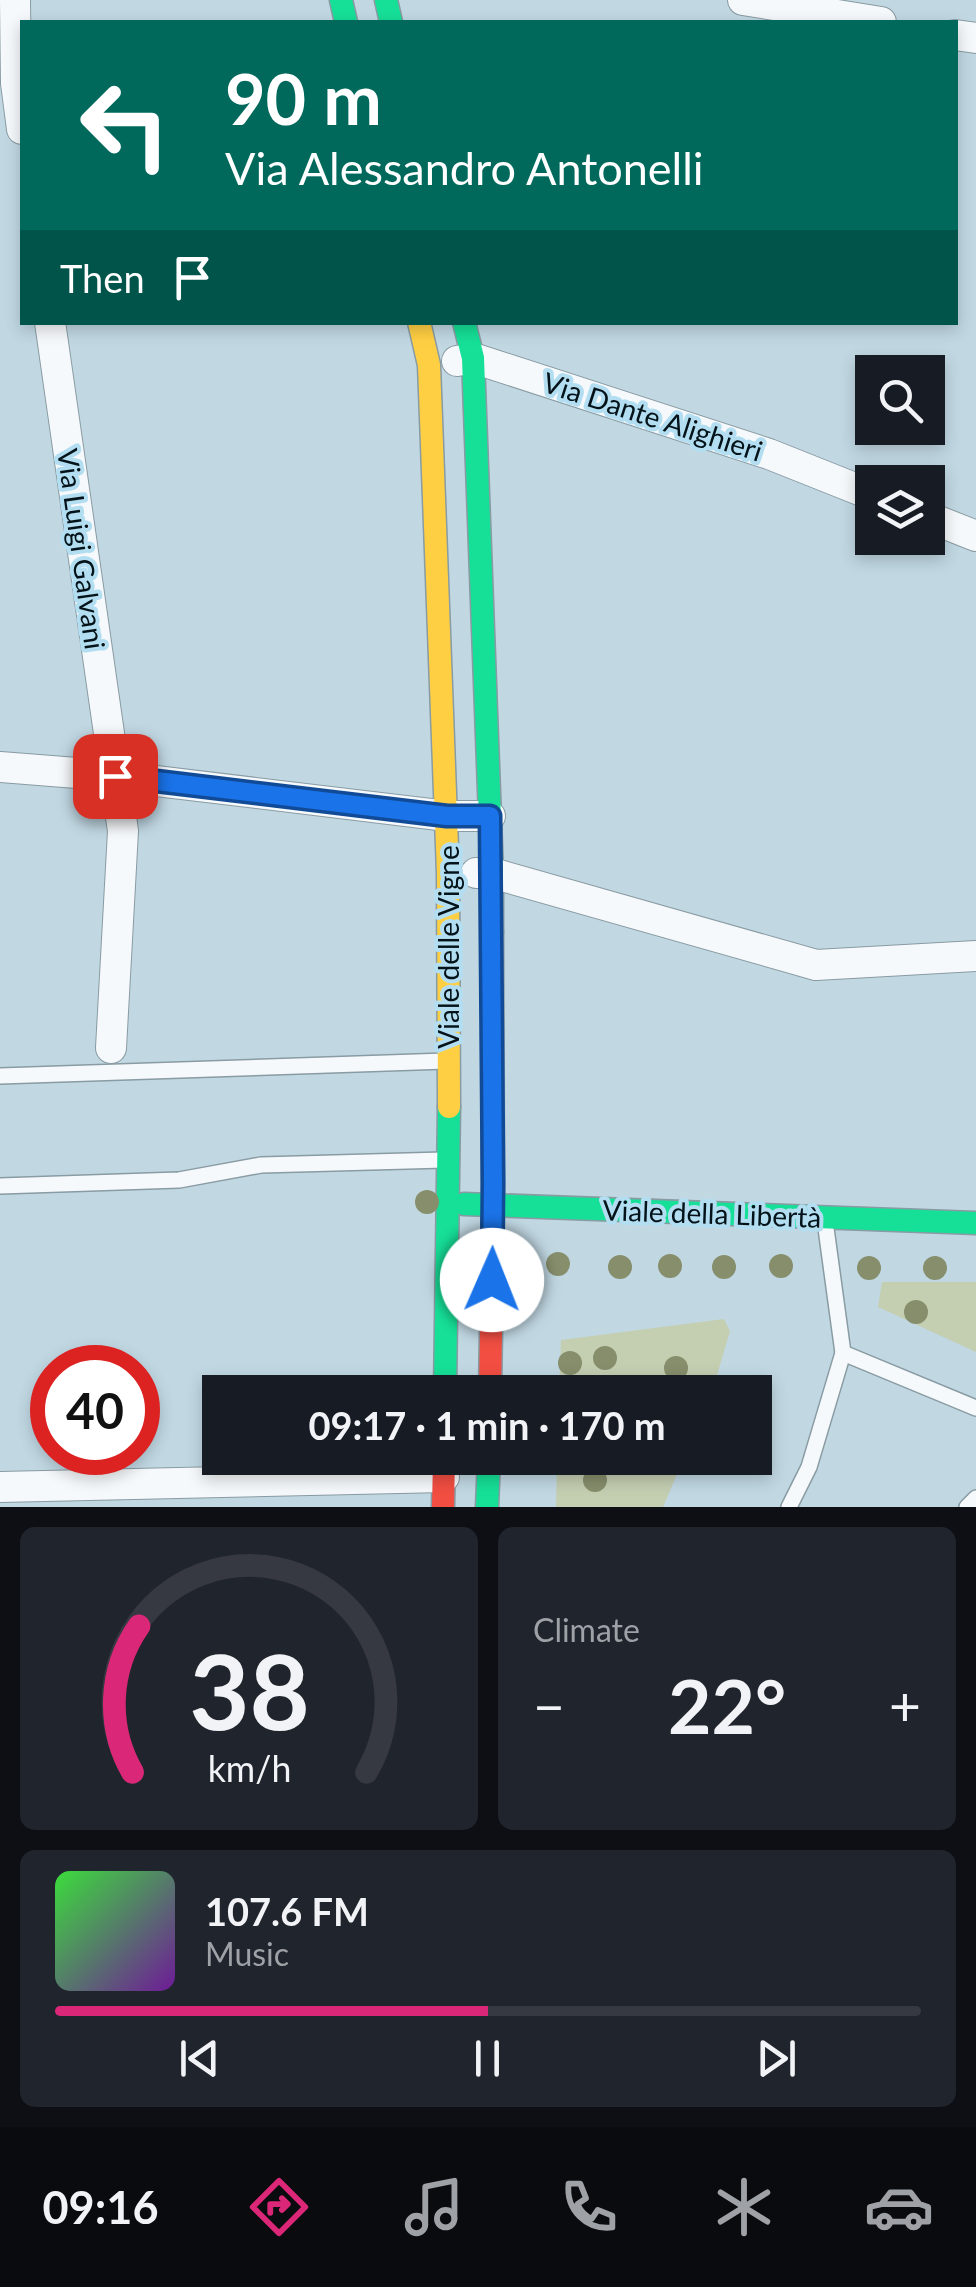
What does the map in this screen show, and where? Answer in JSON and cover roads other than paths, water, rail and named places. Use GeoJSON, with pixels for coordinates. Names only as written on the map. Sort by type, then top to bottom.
{"type":"FeatureCollection","features":[{"type":"Feature","properties":{"kind":"street"},"geometry":{"type":"LineString","coordinates":[[15,0],[20,114]]}},
{"type":"Feature","properties":{"kind":"street"},"geometry":{"type":"LineString","coordinates":[[743,0],[868,20]]}},
{"type":"Feature","properties":{"kind":"street","name":"Via Luigi Galvani"},"geometry":{"type":"LineString","coordinates":[[50,325],[123,831],[111,1048]]}},
{"type":"Feature","properties":{"kind":"street","name":"Viale delle Vigne"},"geometry":{"type":"LineString","coordinates":[[420,325],[429,364],[447,816],[448,1061],[471,1160],[493,1204],[490,1375]]}},
{"type":"Feature","properties":{"kind":"street","name":"Viale delle Vigne"},"geometry":{"type":"LineString","coordinates":[[445,1375],[449,1204],[471,1160],[492,873],[473,358],[465,325]]}},
{"type":"Feature","properties":{"kind":"street","name":"Via Dante Alighieri"},"geometry":{"type":"LineString","coordinates":[[429,364],[473,358],[769,454],[855,488]]}},
{"type":"Feature","properties":{"kind":"street"},"geometry":{"type":"LineString","coordinates":[[945,524],[976,536]]}},
{"type":"Feature","properties":{"kind":"street"},"geometry":{"type":"LineString","coordinates":[[0,768],[115,776],[447,816],[490,816]]}},
{"type":"Feature","properties":{"kind":"street"},"geometry":{"type":"LineString","coordinates":[[448,873],[492,873],[816,965],[976,956]]}},
{"type":"Feature","properties":{"kind":"street","name":"Viale della Libertà"},"geometry":{"type":"LineString","coordinates":[[449,1204],[976,1223]]}},
{"type":"Feature","properties":{"kind":"street"},"geometry":{"type":"LineString","coordinates":[[487,1507],[488,1475]]}},
{"type":"Feature","properties":{"kind":"street"},"geometry":{"type":"LineString","coordinates":[[0,1487],[444,1480]]}},
{"type":"Feature","properties":{"kind":"lane"},"geometry":{"type":"LineString","coordinates":[[0,1076],[448,1061]]}},
{"type":"Feature","properties":{"kind":"lane"},"geometry":{"type":"LineString","coordinates":[[0,1186],[180,1180],[261,1165],[471,1160]]}},
{"type":"Feature","properties":{"kind":"lane"},"geometry":{"type":"LineString","coordinates":[[789,1507],[809,1467],[843,1354],[824,1217]]}},
{"type":"Feature","properties":{"kind":"lane"},"geometry":{"type":"LineString","coordinates":[[843,1354],[976,1408]]}},
{"type":"Feature","properties":{"kind":"lane"},"geometry":{"type":"LineString","coordinates":[[967,1507],[976,1498]]}}]}
